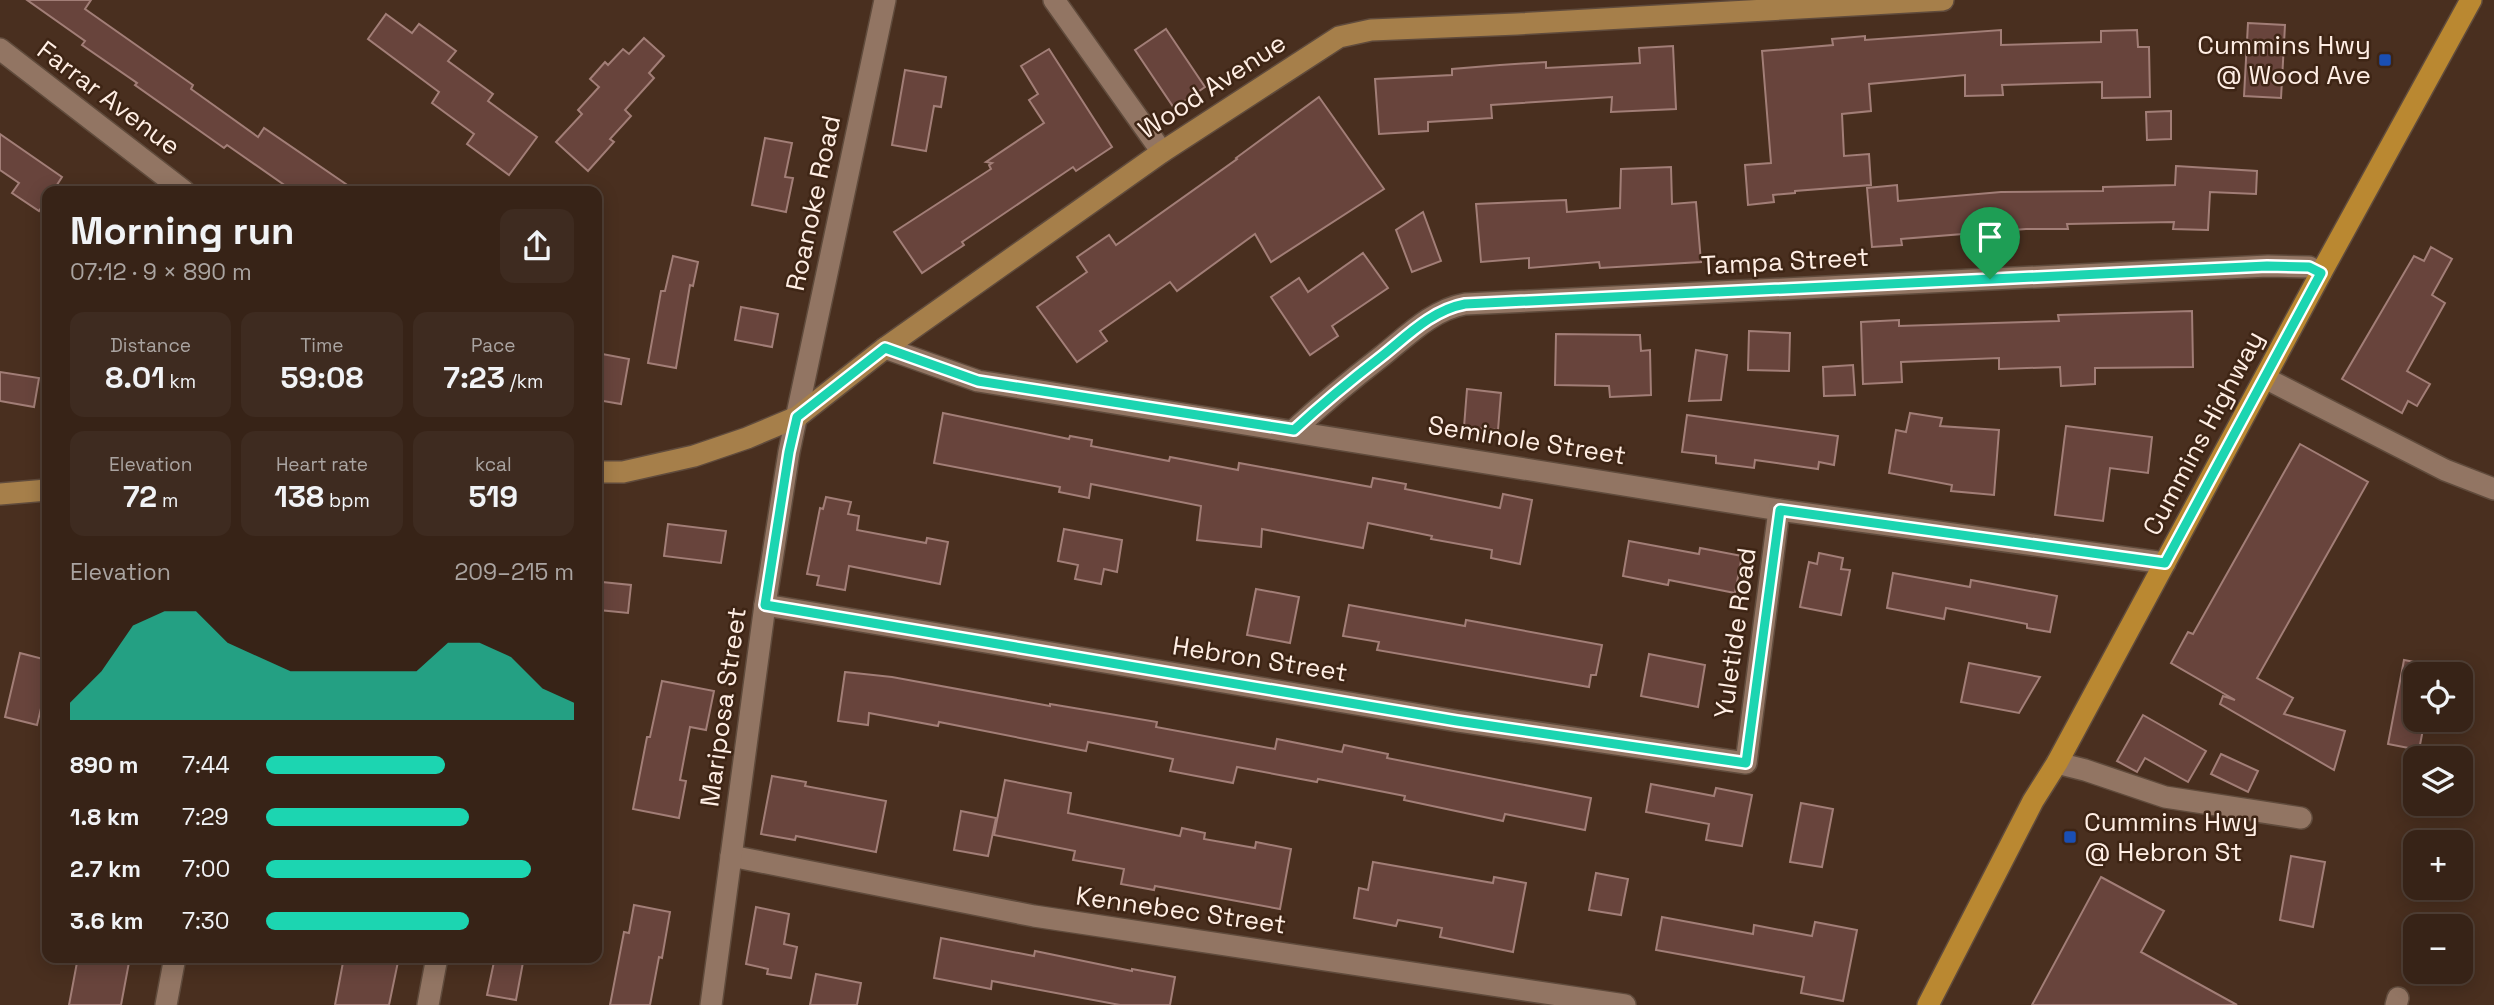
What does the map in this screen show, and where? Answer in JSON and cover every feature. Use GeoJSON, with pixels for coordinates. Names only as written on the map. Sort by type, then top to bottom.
{"type":"FeatureCollection","features":[{"type":"Feature","properties":{"kind":"main road","name":"Wood Avenue"},"geometry":{"type":"LineString","coordinates":[[602,472],[622,471],[694,456],[797,417],[885,348],[1162,152],[1339,37],[1371,30],[1943,0]]}},
{"type":"Feature","properties":{"kind":"main road","name":"Cummins Highway"},"geometry":{"type":"LineString","coordinates":[[1928,1005],[2033,801],[2057,763],[2471,0]]}},
{"type":"Feature","properties":{"kind":"main road"},"geometry":{"type":"LineString","coordinates":[[0,494],[42,490]]}},
{"type":"Feature","properties":{"kind":"street","name":"Roanoke Road"},"geometry":{"type":"LineString","coordinates":[[797,417],[885,0]]}},
{"type":"Feature","properties":{"kind":"street"},"geometry":{"type":"LineString","coordinates":[[1054,0],[1162,152]]}},
{"type":"Feature","properties":{"kind":"street","name":"Farrar Avenue"},"geometry":{"type":"LineString","coordinates":[[0,49],[178,186]]}},
{"type":"Feature","properties":{"kind":"street","name":"Tampa Street"},"geometry":{"type":"LineString","coordinates":[[1294,430],[1322,403],[1422,324],[1453,306],[1465,304],[2267,266],[2309,267],[2321,273]]}},
{"type":"Feature","properties":{"kind":"street","name":"Seminole Street"},"geometry":{"type":"LineString","coordinates":[[885,348],[978,381],[1780,510],[2165,563]]}},
{"type":"Feature","properties":{"kind":"street"},"geometry":{"type":"LineString","coordinates":[[2265,378],[2445,470],[2494,489]]}},
{"type":"Feature","properties":{"kind":"street","name":"Mariposa Street"},"geometry":{"type":"LineString","coordinates":[[711,1005],[765,605],[797,417]]}},
{"type":"Feature","properties":{"kind":"street","name":"Yuletide Road"},"geometry":{"type":"LineString","coordinates":[[1746,763],[1780,510]]}},
{"type":"Feature","properties":{"kind":"street","name":"Hebron Street"},"geometry":{"type":"LineString","coordinates":[[765,605],[1444,719],[1746,763]]}},
{"type":"Feature","properties":{"kind":"street"},"geometry":{"type":"LineString","coordinates":[[2057,763],[2165,797],[2301,818]]}},
{"type":"Feature","properties":{"kind":"street","name":"Kennebec Street"},"geometry":{"type":"LineString","coordinates":[[731,856],[1034,916],[1625,1005]]}},
{"type":"Feature","properties":{"kind":"street"},"geometry":{"type":"LineString","coordinates":[[166,1005],[174,963]]}},
{"type":"Feature","properties":{"kind":"street"},"geometry":{"type":"LineString","coordinates":[[428,1005],[436,963]]}},
{"type":"Feature","properties":{"kind":"building"},"geometry":{"type":"Polygon","coordinates":[[[27,0],[91,0],[85,9],[193,85],[191,89],[258,137],[264,128],[349,186],[286,186],[227,145],[224,148],[135,85],[137,83],[82,45],[85,41],[27,0]]]}},
{"type":"Feature","properties":{"kind":"building"},"geometry":{"type":"Polygon","coordinates":[[[386,14],[412,33],[419,24],[456,51],[448,61],[493,94],[488,101],[537,137],[509,175],[467,144],[474,134],[432,103],[439,92],[368,39],[386,14]]]}},
{"type":"Feature","properties":{"kind":"building"},"geometry":{"type":"Polygon","coordinates":[[[2248,23],[2285,25],[2281,98],[2244,96],[2248,23]]]}},
{"type":"Feature","properties":{"kind":"building"},"geometry":{"type":"Polygon","coordinates":[[[1166,29],[1205,87],[1174,108],[1135,50],[1166,29]]]}},
{"type":"Feature","properties":{"kind":"building"},"geometry":{"type":"Polygon","coordinates":[[[2001,30],[2001,45],[2101,42],[2101,31],[2137,30],[2138,47],[2149,47],[2150,97],[2102,98],[2102,82],[2002,85],[2003,95],[1965,96],[1965,75],[1869,84],[1871,111],[1842,114],[1844,156],[1869,154],[1871,185],[1795,191],[1773,195],[1774,202],[1748,205],[1745,165],[1771,163],[1762,51],[1833,45],[1832,39],[1865,36],[1865,40],[2001,30]]]}},
{"type":"Feature","properties":{"kind":"building"},"geometry":{"type":"Polygon","coordinates":[[[644,38],[664,56],[649,73],[654,78],[625,110],[631,116],[610,139],[614,142],[588,171],[556,142],[582,114],[578,110],[599,87],[590,79],[605,62],[608,65],[623,49],[629,54],[644,38]]]}},
{"type":"Feature","properties":{"kind":"building"},"geometry":{"type":"Polygon","coordinates":[[[1673,46],[1676,109],[1611,112],[1612,97],[1491,105],[1492,118],[1428,122],[1428,131],[1379,134],[1375,79],[1452,75],[1452,69],[1546,62],[1546,68],[1640,63],[1639,48],[1673,46]]]}},
{"type":"Feature","properties":{"kind":"building"},"geometry":{"type":"Polygon","coordinates":[[[1049,49],[1112,147],[1076,171],[1073,167],[962,242],[964,245],[922,273],[894,232],[991,169],[989,165],[992,163],[986,162],[1044,123],[1029,100],[1038,94],[1021,66],[1049,49]]]}},
{"type":"Feature","properties":{"kind":"building"},"geometry":{"type":"Polygon","coordinates":[[[905,70],[946,77],[941,107],[934,106],[926,151],[892,145],[905,70]]]}},
{"type":"Feature","properties":{"kind":"building"},"geometry":{"type":"Polygon","coordinates":[[[1319,97],[1384,189],[1271,262],[1255,234],[1177,291],[1170,282],[1100,331],[1107,341],[1077,362],[1037,307],[1087,272],[1077,257],[1109,235],[1116,245],[1319,97]]]}},
{"type":"Feature","properties":{"kind":"building"},"geometry":{"type":"Polygon","coordinates":[[[2171,111],[2171,139],[2147,140],[2146,112],[2171,111]]]}},
{"type":"Feature","properties":{"kind":"building"},"geometry":{"type":"Polygon","coordinates":[[[0,134],[62,177],[56,186],[42,186],[42,206],[39,211],[12,193],[19,183],[0,170],[0,134]]]}},
{"type":"Feature","properties":{"kind":"building"},"geometry":{"type":"Polygon","coordinates":[[[765,138],[792,143],[785,177],[793,178],[786,212],[752,205],[765,138]]]}},
{"type":"Feature","properties":{"kind":"building"},"geometry":{"type":"Polygon","coordinates":[[[2176,166],[2257,171],[2256,194],[2210,192],[2208,230],[2173,229],[2174,222],[2067,224],[2068,229],[2026,229],[1901,239],[1902,245],[1872,247],[1867,188],[1897,185],[1898,201],[2001,192],[2103,191],[2103,187],[2175,185],[2176,166]]]}},
{"type":"Feature","properties":{"kind":"building"},"geometry":{"type":"Polygon","coordinates":[[[1671,167],[1672,204],[1696,202],[1701,262],[1600,268],[1599,262],[1529,268],[1529,258],[1481,262],[1476,204],[1566,200],[1567,212],[1620,208],[1621,169],[1671,167]]]}},
{"type":"Feature","properties":{"kind":"building"},"geometry":{"type":"Polygon","coordinates":[[[1423,212],[1441,261],[1412,272],[1396,230],[1423,212]]]}},
{"type":"Feature","properties":{"kind":"building"},"geometry":{"type":"Polygon","coordinates":[[[2431,247],[2452,259],[2432,295],[2445,303],[2407,371],[2430,384],[2417,406],[2408,401],[2402,413],[2342,379],[2414,256],[2424,261],[2431,247]]]}},
{"type":"Feature","properties":{"kind":"building"},"geometry":{"type":"Polygon","coordinates":[[[1363,253],[1388,288],[1332,326],[1338,336],[1310,355],[1271,297],[1299,278],[1308,292],[1363,253]]]}},
{"type":"Feature","properties":{"kind":"building"},"geometry":{"type":"Polygon","coordinates":[[[673,256],[698,262],[693,286],[690,285],[676,368],[648,363],[661,291],[665,291],[673,256]]]}},
{"type":"Feature","properties":{"kind":"building"},"geometry":{"type":"Polygon","coordinates":[[[741,307],[778,314],[772,347],[735,340],[741,307]]]}},
{"type":"Feature","properties":{"kind":"building"},"geometry":{"type":"Polygon","coordinates":[[[2192,311],[2193,367],[2095,368],[2095,384],[2061,386],[2060,367],[1999,369],[1999,358],[1901,362],[1902,382],[1863,384],[1861,322],[1899,320],[1899,326],[2059,321],[2058,315],[2192,311]]]}},
{"type":"Feature","properties":{"kind":"building"},"geometry":{"type":"Polygon","coordinates":[[[1749,331],[1790,333],[1789,371],[1748,370],[1749,331]]]}},
{"type":"Feature","properties":{"kind":"building"},"geometry":{"type":"Polygon","coordinates":[[[1556,334],[1640,335],[1641,351],[1650,350],[1651,395],[1610,397],[1609,386],[1555,385],[1556,334]]]}},
{"type":"Feature","properties":{"kind":"building"},"geometry":{"type":"Polygon","coordinates":[[[1696,350],[1727,355],[1721,400],[1689,401],[1696,350]]]}},
{"type":"Feature","properties":{"kind":"building"},"geometry":{"type":"Polygon","coordinates":[[[602,354],[629,359],[621,404],[602,401],[602,354]]]}},
{"type":"Feature","properties":{"kind":"building"},"geometry":{"type":"Polygon","coordinates":[[[1853,365],[1855,395],[1824,396],[1823,367],[1853,365]]]}},
{"type":"Feature","properties":{"kind":"building"},"geometry":{"type":"Polygon","coordinates":[[[0,372],[39,378],[34,407],[0,401],[0,372]]]}},
{"type":"Feature","properties":{"kind":"building"},"geometry":{"type":"Polygon","coordinates":[[[1467,389],[1501,393],[1498,430],[1464,427],[1467,389]]]}},
{"type":"Feature","properties":{"kind":"building"},"geometry":{"type":"Polygon","coordinates":[[[943,413],[1069,439],[1070,436],[1092,440],[1091,446],[1169,461],[1170,457],[1238,470],[1239,463],[1371,487],[1373,478],[1406,484],[1405,489],[1500,508],[1503,494],[1532,500],[1520,564],[1491,558],[1492,550],[1431,539],[1432,536],[1368,523],[1363,548],[1262,529],[1261,547],[1197,540],[1201,506],[1091,484],[1089,498],[1059,492],[1060,487],[934,463],[943,413]]]}},
{"type":"Feature","properties":{"kind":"building"},"geometry":{"type":"Polygon","coordinates":[[[1910,413],[1942,418],[1940,426],[1999,430],[1994,495],[1951,491],[1952,485],[1889,473],[1896,430],[1906,432],[1910,413]]]}},
{"type":"Feature","properties":{"kind":"building"},"geometry":{"type":"Polygon","coordinates":[[[1687,415],[1838,436],[1834,465],[1819,462],[1818,469],[1755,460],[1754,468],[1716,463],[1716,456],[1682,452],[1687,415]]]}},
{"type":"Feature","properties":{"kind":"building"},"geometry":{"type":"Polygon","coordinates":[[[2066,426],[2152,437],[2148,473],[2110,468],[2103,521],[2055,515],[2066,426]]]}},
{"type":"Feature","properties":{"kind":"building"},"geometry":{"type":"Polygon","coordinates":[[[2300,444],[2368,482],[2257,678],[2293,698],[2284,714],[2345,731],[2334,770],[2220,704],[2223,696],[2235,700],[2171,663],[2188,632],[2193,634],[2300,444]]]}},
{"type":"Feature","properties":{"kind":"building"},"geometry":{"type":"Polygon","coordinates":[[[826,497],[851,502],[848,514],[859,516],[857,530],[926,543],[927,538],[948,542],[940,584],[849,566],[845,590],[817,585],[819,576],[807,574],[820,508],[823,509],[826,497]]]}},
{"type":"Feature","properties":{"kind":"building"},"geometry":{"type":"Polygon","coordinates":[[[668,524],[726,531],[721,563],[664,556],[668,524]]]}},
{"type":"Feature","properties":{"kind":"building"},"geometry":{"type":"Polygon","coordinates":[[[1064,529],[1122,540],[1117,572],[1104,569],[1101,584],[1075,579],[1078,565],[1058,561],[1064,529]]]}},
{"type":"Feature","properties":{"kind":"building"},"geometry":{"type":"Polygon","coordinates":[[[1629,541],[1699,554],[1700,548],[1742,556],[1735,593],[1669,580],[1668,585],[1623,576],[1629,541]]]}},
{"type":"Feature","properties":{"kind":"building"},"geometry":{"type":"Polygon","coordinates":[[[1819,553],[1843,558],[1841,569],[1850,570],[1841,615],[1800,607],[1809,562],[1817,564],[1819,553]]]}},
{"type":"Feature","properties":{"kind":"building"},"geometry":{"type":"Polygon","coordinates":[[[1893,573],[1970,587],[1971,580],[2057,596],[2050,632],[2027,628],[2027,624],[1946,608],[1944,619],[1887,608],[1893,573]]]}},
{"type":"Feature","properties":{"kind":"building"},"geometry":{"type":"Polygon","coordinates":[[[602,582],[631,585],[628,613],[602,610],[602,582]]]}},
{"type":"Feature","properties":{"kind":"building"},"geometry":{"type":"Polygon","coordinates":[[[1256,589],[1299,597],[1290,643],[1247,635],[1256,589]]]}},
{"type":"Feature","properties":{"kind":"building"},"geometry":{"type":"Polygon","coordinates":[[[1349,605],[1465,626],[1466,620],[1602,645],[1596,675],[1591,675],[1589,687],[1377,650],[1379,642],[1343,636],[1349,605]]]}},
{"type":"Feature","properties":{"kind":"building"},"geometry":{"type":"Polygon","coordinates":[[[20,653],[42,659],[42,704],[37,725],[5,717],[20,653]]]}},
{"type":"Feature","properties":{"kind":"building"},"geometry":{"type":"Polygon","coordinates":[[[1649,654],[1705,665],[1698,707],[1641,696],[1649,654]]]}},
{"type":"Feature","properties":{"kind":"building"},"geometry":{"type":"Polygon","coordinates":[[[1969,663],[2040,677],[2019,713],[1961,702],[1969,663]]]}},
{"type":"Feature","properties":{"kind":"building"},"geometry":{"type":"Polygon","coordinates":[[[2403,665],[2403,732],[2422,732],[2420,746],[2388,744],[2403,665]]]}},
{"type":"Feature","properties":{"kind":"building"},"geometry":{"type":"Polygon","coordinates":[[[845,672],[892,677],[1050,706],[1157,722],[1156,727],[1275,749],[1277,739],[1342,752],[1344,745],[1388,754],[1387,758],[1591,798],[1585,830],[1505,814],[1503,821],[1404,800],[1405,796],[1237,767],[1233,783],[1170,771],[1173,759],[1088,742],[1086,751],[939,722],[938,726],[869,713],[868,725],[838,721],[845,672]]]}},
{"type":"Feature","properties":{"kind":"building"},"geometry":{"type":"Polygon","coordinates":[[[662,681],[714,691],[706,730],[690,727],[680,780],[686,781],[679,818],[633,809],[647,737],[650,737],[662,681]]]}},
{"type":"Feature","properties":{"kind":"building"},"geometry":{"type":"Polygon","coordinates":[[[2143,715],[2206,751],[2188,782],[2145,758],[2137,772],[2117,761],[2143,715]]]}},
{"type":"Feature","properties":{"kind":"building"},"geometry":{"type":"Polygon","coordinates":[[[2221,754],[2258,771],[2248,792],[2211,774],[2221,754]]]}},
{"type":"Feature","properties":{"kind":"building"},"geometry":{"type":"Polygon","coordinates":[[[772,776],[806,782],[805,786],[886,801],[876,852],[796,836],[795,840],[761,834],[772,776]]]}},
{"type":"Feature","properties":{"kind":"building"},"geometry":{"type":"Polygon","coordinates":[[[1005,780],[1071,793],[1068,813],[1180,836],[1182,828],[1205,833],[1204,839],[1255,848],[1256,842],[1291,849],[1280,909],[1155,886],[1154,890],[1121,884],[1124,869],[1073,860],[1075,851],[994,835],[1005,780]]]}},
{"type":"Feature","properties":{"kind":"building"},"geometry":{"type":"Polygon","coordinates":[[[1651,784],[1714,796],[1716,788],[1752,795],[1742,846],[1706,840],[1709,824],[1646,812],[1651,784]]]}},
{"type":"Feature","properties":{"kind":"building"},"geometry":{"type":"Polygon","coordinates":[[[1801,803],[1833,809],[1822,867],[1790,862],[1801,803]]]}},
{"type":"Feature","properties":{"kind":"building"},"geometry":{"type":"Polygon","coordinates":[[[961,811],[996,818],[988,856],[954,850],[961,811]]]}},
{"type":"Feature","properties":{"kind":"building"},"geometry":{"type":"Polygon","coordinates":[[[2291,856],[2325,862],[2313,927],[2280,920],[2291,856]]]}},
{"type":"Feature","properties":{"kind":"building"},"geometry":{"type":"Polygon","coordinates":[[[1373,862],[1493,883],[1494,877],[1526,883],[1513,952],[1440,937],[1442,928],[1398,920],[1396,926],[1354,918],[1359,888],[1368,890],[1373,862]]]}},
{"type":"Feature","properties":{"kind":"building"},"geometry":{"type":"Polygon","coordinates":[[[1596,873],[1628,879],[1621,915],[1589,910],[1596,873]]]}},
{"type":"Feature","properties":{"kind":"building"},"geometry":{"type":"Polygon","coordinates":[[[2101,877],[2164,911],[2141,952],[2237,1005],[2032,1005],[2101,877]]]}},
{"type":"Feature","properties":{"kind":"building"},"geometry":{"type":"Polygon","coordinates":[[[634,905],[670,912],[662,958],[659,957],[650,1005],[610,1005],[624,932],[629,933],[634,905]]]}},
{"type":"Feature","properties":{"kind":"building"},"geometry":{"type":"Polygon","coordinates":[[[756,907],[789,914],[784,944],[797,947],[791,978],[767,974],[768,969],[746,964],[756,907]]]}},
{"type":"Feature","properties":{"kind":"building"},"geometry":{"type":"Polygon","coordinates":[[[1662,917],[1753,934],[1754,925],[1812,936],[1815,922],[1857,930],[1843,1001],[1801,993],[1804,977],[1656,950],[1662,917]]]}},
{"type":"Feature","properties":{"kind":"building"},"geometry":{"type":"Polygon","coordinates":[[[941,938],[1034,956],[1035,951],[1175,977],[1170,1005],[1120,1005],[992,981],[991,989],[934,978],[941,938]]]}},
{"type":"Feature","properties":{"kind":"building"},"geometry":{"type":"Polygon","coordinates":[[[77,963],[129,963],[121,1005],[69,1005],[77,963]]]}},
{"type":"Feature","properties":{"kind":"building"},"geometry":{"type":"Polygon","coordinates":[[[343,963],[398,963],[389,1005],[335,1005],[343,963]]]}},
{"type":"Feature","properties":{"kind":"building"},"geometry":{"type":"Polygon","coordinates":[[[494,963],[523,963],[516,1000],[487,995],[494,963]]]}},
{"type":"Feature","properties":{"kind":"building"},"geometry":{"type":"Polygon","coordinates":[[[816,974],[861,983],[857,1005],[810,1005],[816,974]]]}},
{"type":"Feature","properties":{"kind":"place","name":"Cummins Hwy @ Wood Ave"},"geometry":{"type":"Point","coordinates":[2385,60]}},
{"type":"Feature","properties":{"kind":"place","name":"Cummins Hwy @ Hebron St"},"geometry":{"type":"Point","coordinates":[2070,837]}},
{"type":"Feature","properties":{"kind":"route"},"geometry":{"type":"LineString","coordinates":[[2267,266],[2309,267],[2321,273],[2165,563],[1780,510],[1746,763],[1457,721],[765,605],[797,417],[885,348],[978,381],[1294,430],[1322,403],[1422,324],[1453,306],[1990,279],[2267,266]]}}]}
